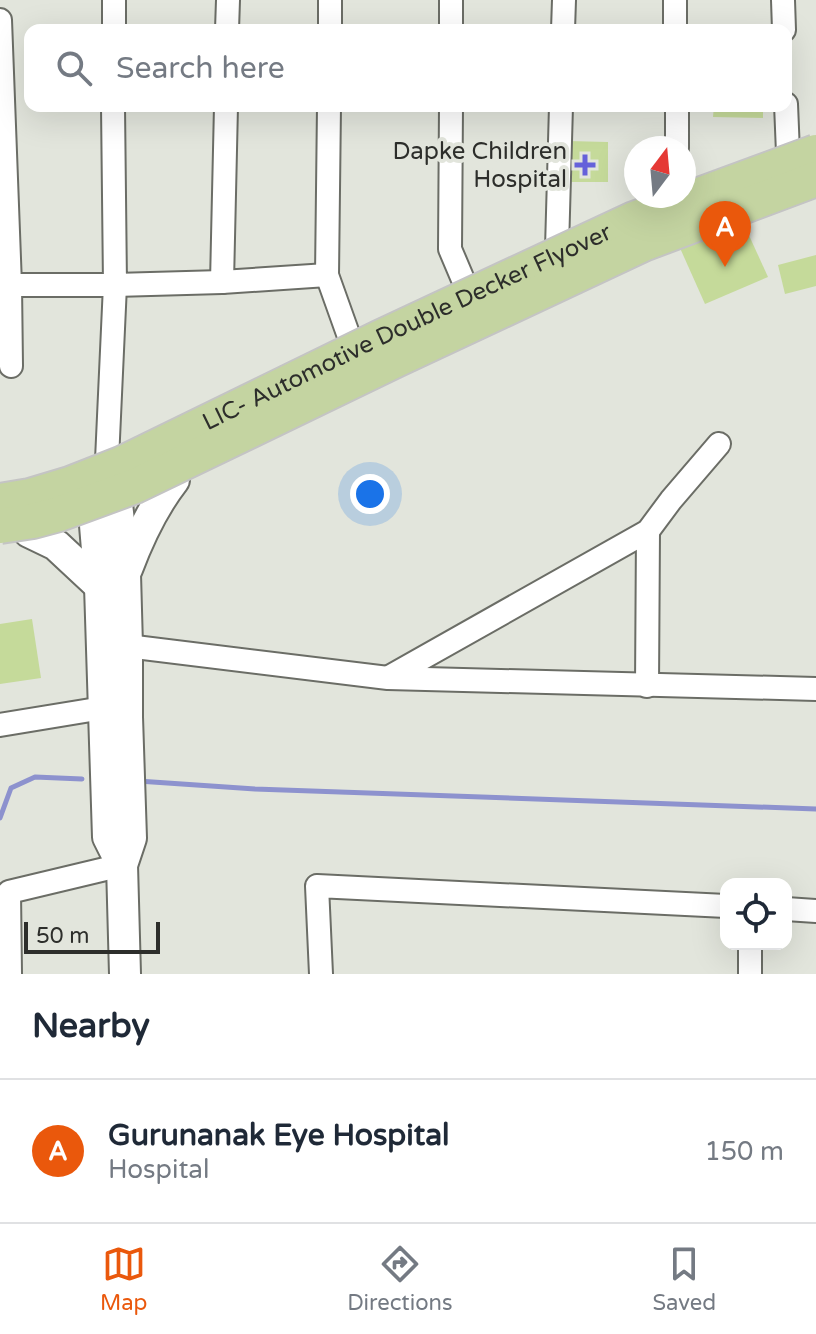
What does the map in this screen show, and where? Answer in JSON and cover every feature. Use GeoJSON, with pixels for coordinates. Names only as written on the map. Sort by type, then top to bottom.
{"type":"FeatureCollection","features":[{"type":"Feature","properties":{"kind":"main road"},"geometry":{"type":"LineString","coordinates":[[696,190],[802,152],[816,143]]}},
{"type":"Feature","properties":{"kind":"main road","name":"LIC- Automotive Double Decker Flyover"},"geometry":{"type":"LineString","coordinates":[[0,501],[70,484],[121,464],[381,337],[634,219],[802,152]]}},
{"type":"Feature","properties":{"kind":"main road","name":"LIC- Automotive Double Decker Flyover"},"geometry":{"type":"LineString","coordinates":[[10,531],[135,486],[643,244],[816,179]]}},
{"type":"Feature","properties":{"kind":"main road"},"geometry":{"type":"LineString","coordinates":[[10,531],[60,525],[106,509],[174,480],[565,293],[699,234],[816,192]]}},
{"type":"Feature","properties":{"kind":"main road"},"geometry":{"type":"LineString","coordinates":[[0,491],[93,465],[609,223],[648,208]]}},
{"type":"Feature","properties":{"kind":"main road"},"geometry":{"type":"LineString","coordinates":[[93,465],[106,509],[114,643],[127,717],[131,838],[122,865],[125,974]]}},
{"type":"Feature","properties":{"kind":"main road"},"geometry":{"type":"LineString","coordinates":[[112,580],[137,543],[160,498],[174,480]]}},
{"type":"Feature","properties":{"kind":"main road"},"geometry":{"type":"LineString","coordinates":[[10,531],[56,545],[112,580]]}},
{"type":"Feature","properties":{"kind":"main road"},"geometry":{"type":"LineString","coordinates":[[114,643],[103,708],[108,837],[122,865]]}},
{"type":"Feature","properties":{"kind":"street"},"geometry":{"type":"LineString","coordinates":[[114,0],[114,24]]}},
{"type":"Feature","properties":{"kind":"street"},"geometry":{"type":"LineString","coordinates":[[227,24],[228,0]]}},
{"type":"Feature","properties":{"kind":"street"},"geometry":{"type":"LineString","coordinates":[[330,0],[330,24]]}},
{"type":"Feature","properties":{"kind":"street"},"geometry":{"type":"LineString","coordinates":[[451,0],[451,24]]}},
{"type":"Feature","properties":{"kind":"street"},"geometry":{"type":"LineString","coordinates":[[563,24],[564,0]]}},
{"type":"Feature","properties":{"kind":"street"},"geometry":{"type":"LineString","coordinates":[[675,0],[675,24]]}},
{"type":"Feature","properties":{"kind":"street"},"geometry":{"type":"LineString","coordinates":[[783,0],[784,24]]}},
{"type":"Feature","properties":{"kind":"street"},"geometry":{"type":"LineString","coordinates":[[0,20],[5,285],[11,366]]}},
{"type":"Feature","properties":{"kind":"street"},"geometry":{"type":"LineString","coordinates":[[93,465],[115,285],[113,112]]}},
{"type":"Feature","properties":{"kind":"street"},"geometry":{"type":"LineString","coordinates":[[222,282],[226,112]]}},
{"type":"Feature","properties":{"kind":"street"},"geometry":{"type":"LineString","coordinates":[[329,112],[327,275],[352,345]]}},
{"type":"Feature","properties":{"kind":"street"},"geometry":{"type":"LineString","coordinates":[[451,112],[450,249],[485,331]]}},
{"type":"Feature","properties":{"kind":"street"},"geometry":{"type":"LineString","coordinates":[[557,248],[561,112]]}},
{"type":"Feature","properties":{"kind":"street"},"geometry":{"type":"LineString","coordinates":[[677,112],[677,136]]}},
{"type":"Feature","properties":{"kind":"street"},"geometry":{"type":"LineString","coordinates":[[789,112],[802,152]]}},
{"type":"Feature","properties":{"kind":"street"},"geometry":{"type":"LineString","coordinates":[[5,285],[222,282],[327,275]]}},
{"type":"Feature","properties":{"kind":"street"},"geometry":{"type":"LineString","coordinates":[[388,678],[648,531],[719,444]]}},
{"type":"Feature","properties":{"kind":"street"},"geometry":{"type":"LineString","coordinates":[[647,686],[648,531]]}},
{"type":"Feature","properties":{"kind":"street"},"geometry":{"type":"LineString","coordinates":[[114,643],[388,678],[816,689]]}},
{"type":"Feature","properties":{"kind":"street"},"geometry":{"type":"LineString","coordinates":[[0,725],[103,708]]}},
{"type":"Feature","properties":{"kind":"street"},"geometry":{"type":"LineString","coordinates":[[10,974],[9,892],[122,865]]}},
{"type":"Feature","properties":{"kind":"street"},"geometry":{"type":"LineString","coordinates":[[321,974],[317,886],[720,906]]}},
{"type":"Feature","properties":{"kind":"street"},"geometry":{"type":"LineString","coordinates":[[792,909],[816,911]]}},
{"type":"Feature","properties":{"kind":"street"},"geometry":{"type":"LineString","coordinates":[[750,950],[750,974]]}},
{"type":"Feature","properties":{"kind":"building"},"geometry":{"type":"Polygon","coordinates":[[[713,112],[763,112],[763,118],[713,117],[713,112]]]}},
{"type":"Feature","properties":{"kind":"building"},"geometry":{"type":"Polygon","coordinates":[[[568,141],[608,142],[608,182],[567,182],[568,141]]]}},
{"type":"Feature","properties":{"kind":"building"},"geometry":{"type":"Polygon","coordinates":[[[742,220],[768,277],[705,304],[680,248],[742,220]]]}},
{"type":"Feature","properties":{"kind":"building"},"geometry":{"type":"Polygon","coordinates":[[[816,255],[816,286],[785,294],[778,265],[816,255]]]}},
{"type":"Feature","properties":{"kind":"building"},"geometry":{"type":"Polygon","coordinates":[[[32,619],[41,678],[0,684],[0,624],[32,619]]]}},
{"type":"Feature","properties":{"kind":"waterway"},"geometry":{"type":"LineString","coordinates":[[0,818],[11,788],[35,777],[82,779]]}},
{"type":"Feature","properties":{"kind":"waterway"},"geometry":{"type":"LineString","coordinates":[[138,781],[255,789],[816,809]]}},
{"type":"Feature","properties":{"kind":"railway"},"geometry":{"type":"LineString","coordinates":[[0,509],[85,485],[171,449],[545,264],[650,218],[816,157]]}},
{"type":"Feature","properties":{"kind":"place","name":"Dapke Children Hospital"},"geometry":{"type":"Point","coordinates":[585,165]}},
{"type":"Feature","properties":{"kind":"place","name":"Gurunanak Eye Hospital"},"geometry":{"type":"Point","coordinates":[725,267]}}]}
